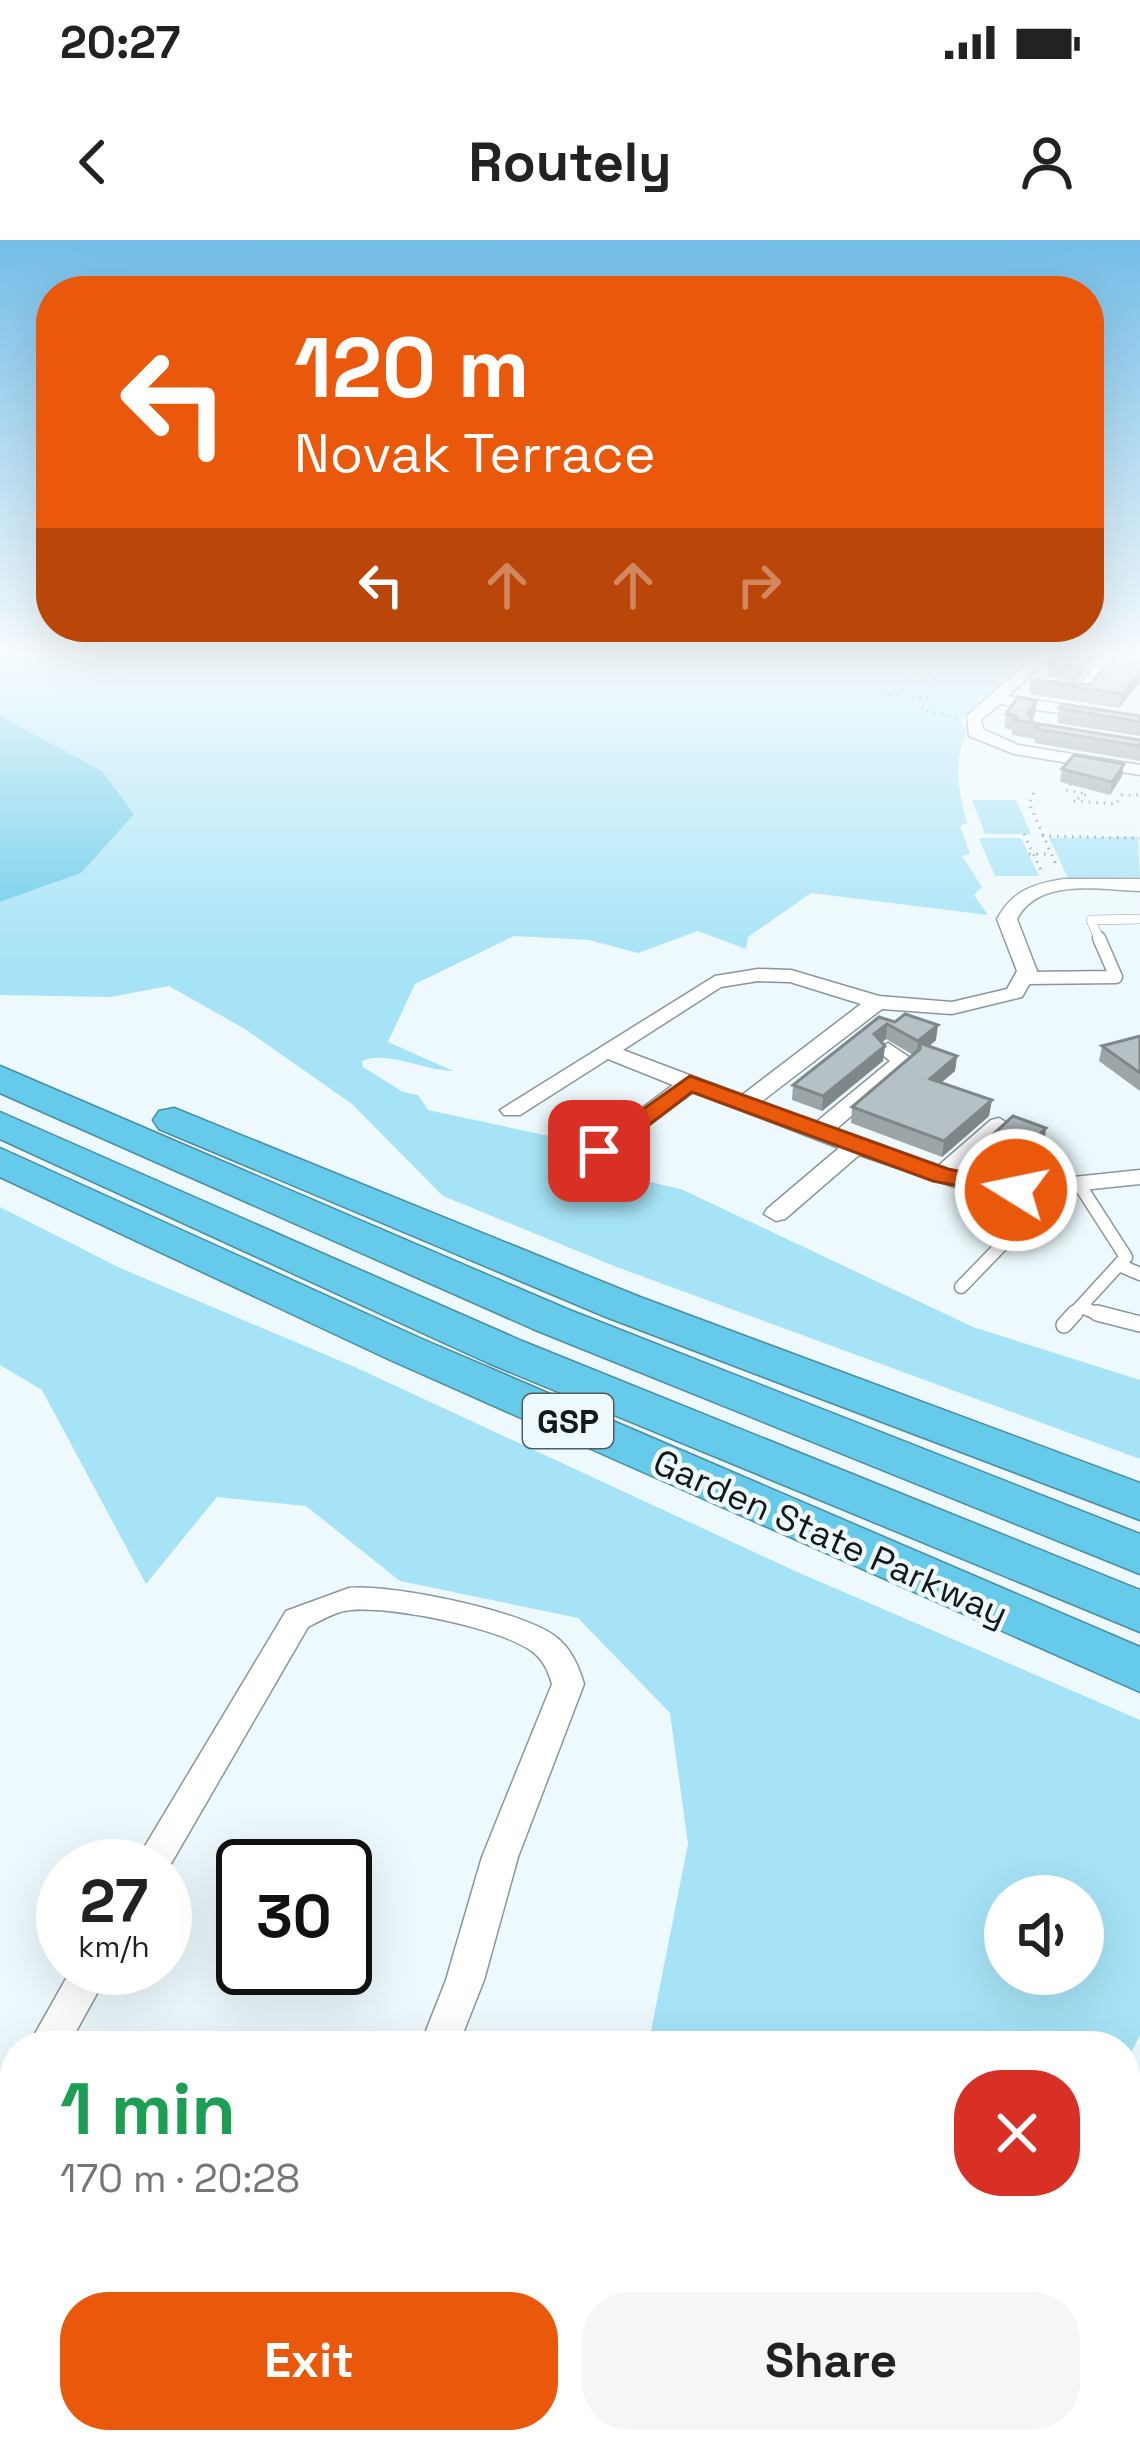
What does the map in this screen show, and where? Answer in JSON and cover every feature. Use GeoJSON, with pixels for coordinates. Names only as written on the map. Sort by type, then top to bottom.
{"type":"FeatureCollection","features":[{"type":"Feature","properties":{"kind":"highway"},"geometry":{"type":"LineString","coordinates":[[0,1044],[605,1300],[1140,1502]]}},
{"type":"Feature","properties":{"kind":"highway","name":"Garden State Parkway"},"geometry":{"type":"LineString","coordinates":[[6,1097],[1140,1555]]}},
{"type":"Feature","properties":{"kind":"highway","name":"Garden State Parkway"},"geometry":{"type":"LineString","coordinates":[[6,1097],[505,1352],[1140,1612]]}},
{"type":"Feature","properties":{"kind":"highway","name":"Garden State Parkway"},"geometry":{"type":"LineString","coordinates":[[0,1161],[422,1357],[1140,1670]]}},
{"type":"Feature","properties":{"kind":"street"},"geometry":{"type":"LineString","coordinates":[[1068,757],[1140,770]]}},
{"type":"Feature","properties":{"kind":"street"},"geometry":{"type":"LineString","coordinates":[[512,1111],[716,982],[790,976],[877,1002],[927,1009],[976,1005],[1015,993],[1027,971],[1007,919],[1014,904],[1031,892],[1061,886],[1140,885]]}},
{"type":"Feature","properties":{"kind":"street"},"geometry":{"type":"LineString","coordinates":[[745,1104],[877,1002]]}},
{"type":"Feature","properties":{"kind":"street"},"geometry":{"type":"LineString","coordinates":[[818,1132],[904,1061],[888,1050]]}},
{"type":"Feature","properties":{"kind":"street"},"geometry":{"type":"LineString","coordinates":[[606,1051],[942,1175],[1016,1190],[1140,1177]]}},
{"type":"Feature","properties":{"kind":"street"},"geometry":{"type":"LineString","coordinates":[[599,1151],[690,1083]]}},
{"type":"Feature","properties":{"kind":"street"},"geometry":{"type":"LineString","coordinates":[[942,1175],[999,1125]]}},
{"type":"Feature","properties":{"kind":"street"},"geometry":{"type":"LineString","coordinates":[[776,1214],[855,1146]]}},
{"type":"Feature","properties":{"kind":"street"},"geometry":{"type":"LineString","coordinates":[[167,1839],[297,1619],[328,1603],[362,1598],[516,1630],[541,1641],[561,1661],[568,1684],[500,1857],[465,1980],[445,2031]]}},
{"type":"Feature","properties":{"kind":"street"},"geometry":{"type":"LineString","coordinates":[[56,2031],[76,1995]]}},
{"type":"Feature","properties":{"kind":"lane"},"geometry":{"type":"LineString","coordinates":[[1026,978],[1116,977],[1091,920],[1140,919]]}},
{"type":"Feature","properties":{"kind":"lane"},"geometry":{"type":"LineString","coordinates":[[1064,1325],[1126,1257],[1079,1184]]}},
{"type":"Feature","properties":{"kind":"lane"},"geometry":{"type":"LineString","coordinates":[[961,1287],[1024,1222],[1016,1190]]}},
{"type":"Feature","properties":{"kind":"lane"},"geometry":{"type":"LineString","coordinates":[[1119,1265],[1140,1274]]}},
{"type":"Feature","properties":{"kind":"lane"},"geometry":{"type":"LineString","coordinates":[[1081,1307],[1118,1322],[1140,1324]]}},
{"type":"Feature","properties":{"kind":"path"},"geometry":{"type":"LineString","coordinates":[[1073,780],[1066,790],[1087,794],[1073,801],[1105,806],[1116,804],[1122,795],[1140,795]]}},
{"type":"Feature","properties":{"kind":"path"},"geometry":{"type":"LineString","coordinates":[[1029,802],[1034,793]]}},
{"type":"Feature","properties":{"kind":"path"},"geometry":{"type":"LineString","coordinates":[[1029,802],[1041,804]]}},
{"type":"Feature","properties":{"kind":"path"},"geometry":{"type":"LineString","coordinates":[[1029,802],[1042,820],[1042,836],[1061,878]]}},
{"type":"Feature","properties":{"kind":"path"},"geometry":{"type":"LineString","coordinates":[[1024,834],[1045,879]]}},
{"type":"Feature","properties":{"kind":"path"},"geometry":{"type":"LineString","coordinates":[[1042,836],[1140,838]]}},
{"type":"Feature","properties":{"kind":"path"},"geometry":{"type":"LineString","coordinates":[[1031,854],[1053,854]]}},
{"type":"Feature","properties":{"kind":"shaded area"},"geometry":{"type":"Polygon","coordinates":[[[0,757],[77,757],[102,771],[134,814],[81,873],[0,902],[0,757]]]}},
{"type":"Feature","properties":{"kind":"shaded area"},"geometry":{"type":"Polygon","coordinates":[[[77,757],[960,757],[967,823],[960,826],[970,854],[962,856],[982,887],[974,895],[988,915],[811,893],[748,937],[746,949],[698,931],[638,953],[589,940],[514,936],[415,984],[388,1042],[453,1071],[382,1058],[362,1061],[363,1067],[403,1092],[418,1095],[428,1110],[549,1136],[574,1147],[573,1165],[681,1189],[973,1327],[1140,1380],[1140,1459],[614,1266],[443,1196],[352,1104],[245,1029],[169,986],[110,997],[0,995],[0,902],[81,873],[102,771],[77,757]]]}},
{"type":"Feature","properties":{"kind":"shaded area"},"geometry":{"type":"Polygon","coordinates":[[[972,800],[1016,800],[1031,834],[985,834],[972,800]]]}},
{"type":"Feature","properties":{"kind":"shaded area"},"geometry":{"type":"Polygon","coordinates":[[[1138,837],[1140,877],[1068,878],[1049,838],[1138,837]]]}},
{"type":"Feature","properties":{"kind":"shaded area"},"geometry":{"type":"Polygon","coordinates":[[[979,838],[1021,838],[1039,876],[995,876],[979,838]]]}},
{"type":"Feature","properties":{"kind":"shaded area"},"geometry":{"type":"Polygon","coordinates":[[[0,1207],[120,1268],[357,1368],[795,1571],[1140,1720],[1140,2031],[651,2031],[688,1844],[670,1713],[578,1618],[400,1581],[306,1506],[217,1497],[146,1584],[42,1390],[0,1365],[0,1207]]]}},
{"type":"Feature","properties":{"kind":"building"},"geometry":{"type":"Polygon","coordinates":[[[1072,757],[1124,764],[1112,782],[1062,769],[1072,757]]]}},
{"type":"Feature","properties":{"kind":"building"},"geometry":{"type":"Polygon","coordinates":[[[905,1014],[938,1025],[918,1041],[887,1024],[874,1034],[885,1046],[823,1096],[793,1085],[879,1017],[895,1022],[905,1014]]]}},
{"type":"Feature","properties":{"kind":"building"},"geometry":{"type":"Polygon","coordinates":[[[1140,1036],[1140,1073],[1102,1046],[1140,1036]]]}},
{"type":"Feature","properties":{"kind":"building"},"geometry":{"type":"Polygon","coordinates":[[[920,1043],[957,1056],[930,1079],[992,1100],[944,1141],[852,1107],[920,1049],[920,1043]]]}},
{"type":"Feature","properties":{"kind":"building"},"geometry":{"type":"Polygon","coordinates":[[[1013,1116],[1046,1128],[1018,1154],[985,1142],[1013,1116]]]}},
{"type":"Feature","properties":{"kind":"route"},"geometry":{"type":"LineString","coordinates":[[599,1151],[690,1083],[942,1175],[973,1185],[1016,1190]]}}]}
